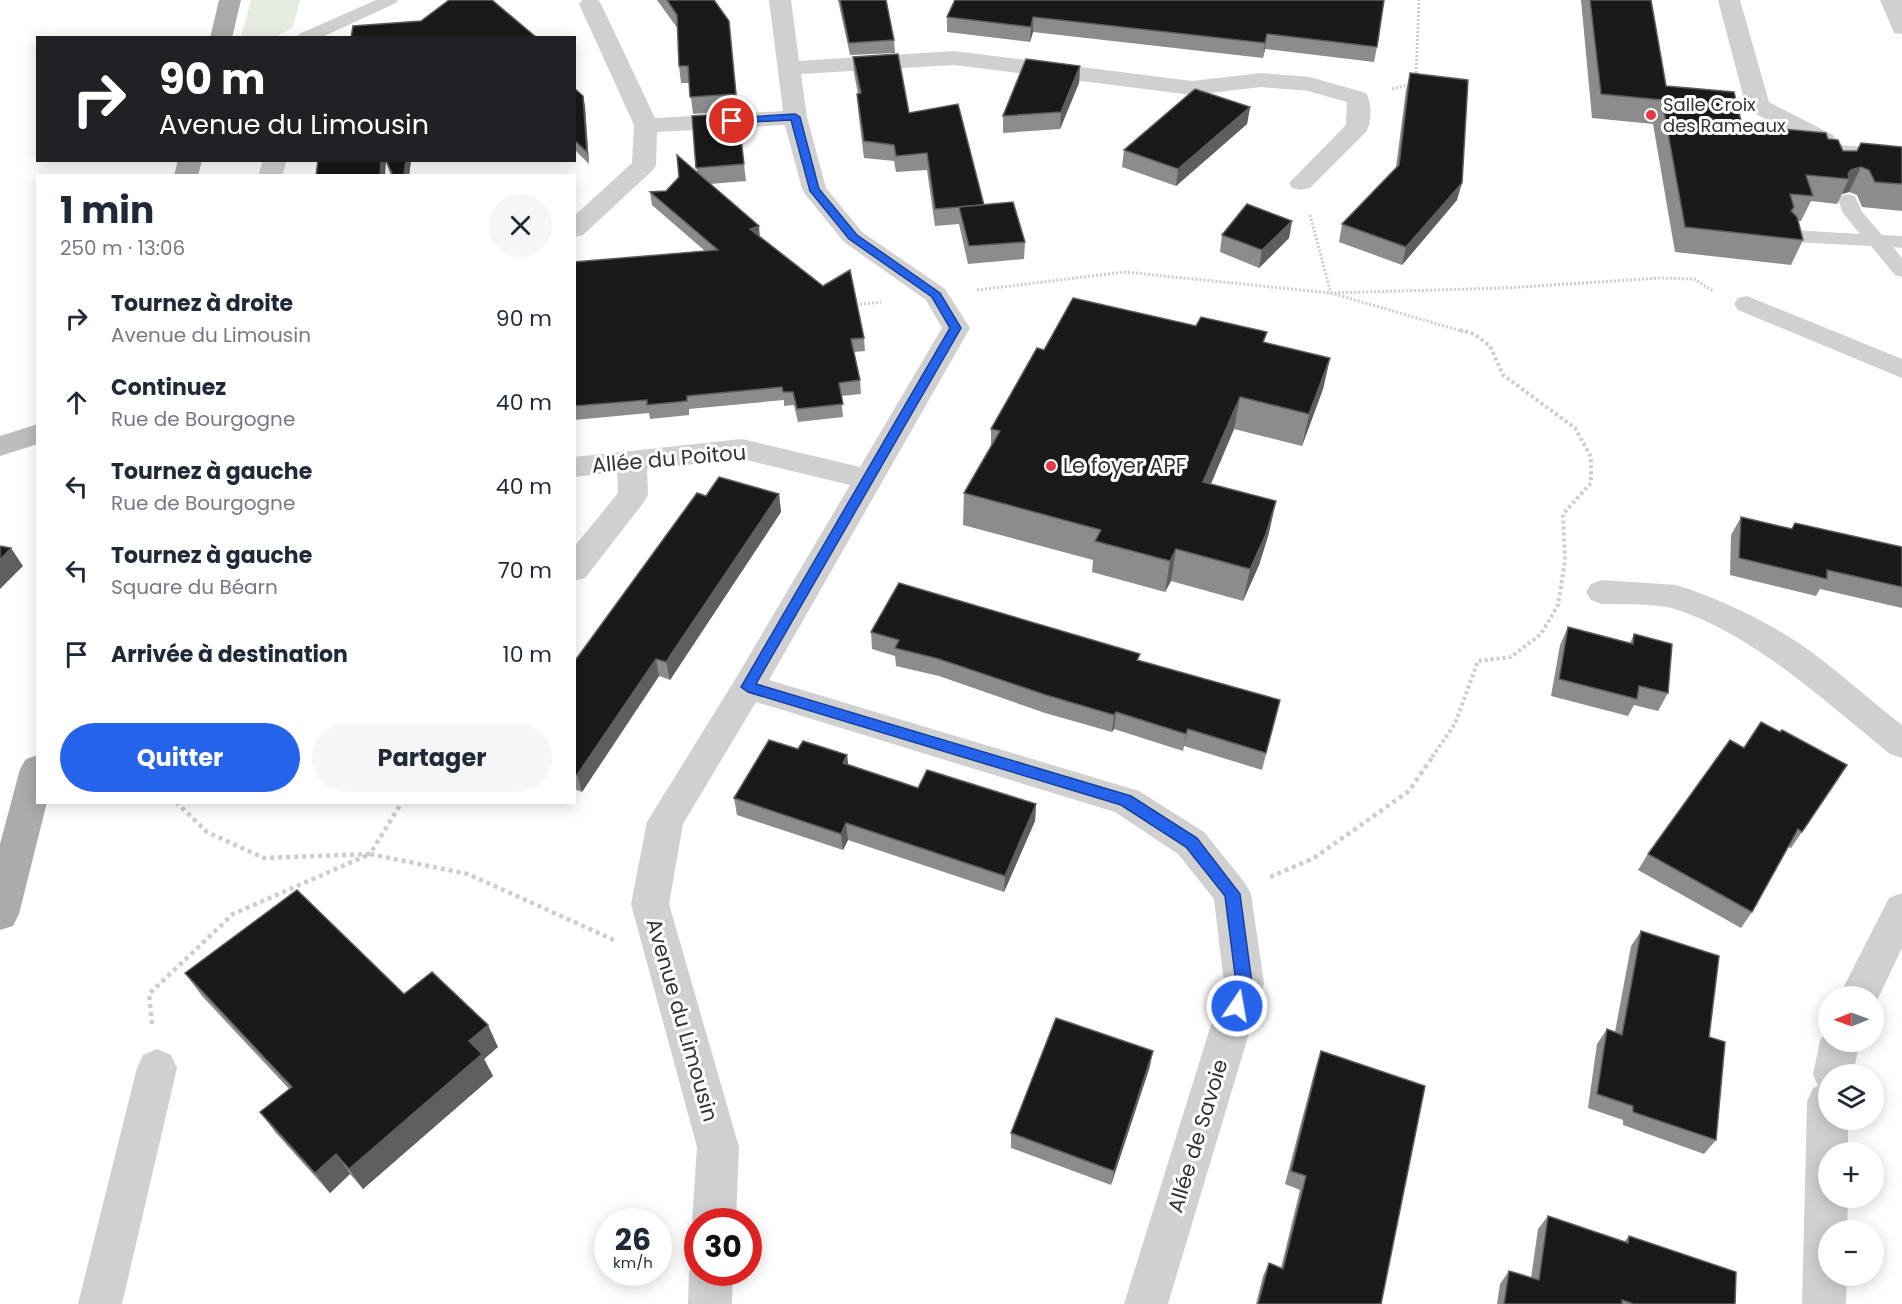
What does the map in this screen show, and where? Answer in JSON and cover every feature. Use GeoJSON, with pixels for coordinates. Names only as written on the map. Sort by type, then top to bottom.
{"type":"FeatureCollection","features":[{"type":"Feature","properties":{"kind":"main road"},"geometry":{"type":"LineString","coordinates":[[221,36],[230,0]]}},
{"type":"Feature","properties":{"kind":"main road"},"geometry":{"type":"LineString","coordinates":[[0,914],[36,777]]}},
{"type":"Feature","properties":{"kind":"street"},"geometry":{"type":"LineString","coordinates":[[646,126],[795,117],[780,0]]}},
{"type":"Feature","properties":{"kind":"street"},"geometry":{"type":"LineString","coordinates":[[1729,0],[1755,99],[1760,107],[1825,140],[1835,160],[1902,157]]}},
{"type":"Feature","properties":{"kind":"street"},"geometry":{"type":"LineString","coordinates":[[1891,0],[1902,28]]}},
{"type":"Feature","properties":{"kind":"street"},"geometry":{"type":"LineString","coordinates":[[576,228],[644,165],[646,126],[590,3]]}},
{"type":"Feature","properties":{"kind":"street"},"geometry":{"type":"LineString","coordinates":[[789,68],[954,58],[1192,88],[1261,80],[1310,84],[1358,98],[1358,127],[1301,183]]}},
{"type":"Feature","properties":{"kind":"street","name":"Avenue du Limousin"},"geometry":{"type":"LineString","coordinates":[[715,1208],[718,1147],[650,904],[665,822],[748,687],[956,328],[936,295],[853,237],[814,189],[795,117]]}},
{"type":"Feature","properties":{"kind":"street"},"geometry":{"type":"LineString","coordinates":[[1747,304],[1902,369]]}},
{"type":"Feature","properties":{"kind":"street"},"geometry":{"type":"LineString","coordinates":[[0,446],[36,434]]}},
{"type":"Feature","properties":{"kind":"street","name":"Allée du Poitou"},"geometry":{"type":"LineString","coordinates":[[576,467],[742,449],[868,479]]}},
{"type":"Feature","properties":{"kind":"street"},"geometry":{"type":"LineString","coordinates":[[576,567],[633,495],[632,461]]}},
{"type":"Feature","properties":{"kind":"street"},"geometry":{"type":"LineString","coordinates":[[1602,592],[1676,597],[1716,613],[1785,651],[1902,744]]}},
{"type":"Feature","properties":{"kind":"street"},"geometry":{"type":"LineString","coordinates":[[748,687],[1126,801],[1191,843],[1232,894]]}},
{"type":"Feature","properties":{"kind":"street","name":"Allée de Savoie"},"geometry":{"type":"LineString","coordinates":[[1146,1304],[1244,983],[1232,894]]}},
{"type":"Feature","properties":{"kind":"street"},"geometry":{"type":"LineString","coordinates":[[1864,986],[1902,909]]}},
{"type":"Feature","properties":{"kind":"street"},"geometry":{"type":"LineString","coordinates":[[100,1304],[157,1068]]}},
{"type":"Feature","properties":{"kind":"street"},"geometry":{"type":"LineString","coordinates":[[1824,1304],[1827,1130]]}},
{"type":"Feature","properties":{"kind":"street"},"geometry":{"type":"LineString","coordinates":[[710,1304],[711,1286]]}},
{"type":"Feature","properties":{"kind":"lane"},"geometry":{"type":"LineString","coordinates":[[309,36],[390,0]]}},
{"type":"Feature","properties":{"kind":"lane"},"geometry":{"type":"LineString","coordinates":[[1848,200],[1852,213],[1902,271]]}},
{"type":"Feature","properties":{"kind":"lane"},"geometry":{"type":"LineString","coordinates":[[1792,236],[1902,242]]}},
{"type":"Feature","properties":{"kind":"path"},"geometry":{"type":"LineString","coordinates":[[1358,98],[1416,82],[1419,0]]}},
{"type":"Feature","properties":{"kind":"path"},"geometry":{"type":"LineString","coordinates":[[1301,183],[1331,293]]}},
{"type":"Feature","properties":{"kind":"path"},"geometry":{"type":"LineString","coordinates":[[1331,293],[1694,279],[1717,293],[1747,304]]}},
{"type":"Feature","properties":{"kind":"path"},"geometry":{"type":"LineString","coordinates":[[1232,894],[1314,858],[1409,791],[1455,724],[1478,661],[1511,657],[1541,634],[1558,605],[1564,561],[1563,514],[1591,483],[1591,457],[1575,428],[1503,375],[1490,346],[1474,334],[1331,293]]}},
{"type":"Feature","properties":{"kind":"path"},"geometry":{"type":"LineString","coordinates":[[178,804],[207,832],[264,858],[370,854],[468,874],[666,964]]}},
{"type":"Feature","properties":{"kind":"path"},"geometry":{"type":"LineString","coordinates":[[157,1068],[149,994],[233,914],[370,854],[401,804]]}},
{"type":"Feature","properties":{"kind":"shaded area"},"geometry":{"type":"Polygon","coordinates":[[[251,0],[300,0],[293,27],[277,36],[241,36],[251,0]]]}},
{"type":"Feature","properties":{"kind":"building"},"geometry":{"type":"Polygon","coordinates":[[[449,0],[492,0],[535,36],[351,36],[353,26],[421,21],[449,0]]]}},
{"type":"Feature","properties":{"kind":"building"},"geometry":{"type":"Polygon","coordinates":[[[667,0],[714,0],[729,21],[736,94],[690,97],[688,66],[679,66],[677,15],[667,0]]]}},
{"type":"Feature","properties":{"kind":"building"},"geometry":{"type":"Polygon","coordinates":[[[840,0],[886,0],[894,40],[849,43],[840,0]]]}},
{"type":"Feature","properties":{"kind":"building"},"geometry":{"type":"Polygon","coordinates":[[[955,0],[1384,0],[1377,47],[1267,34],[1265,43],[1033,17],[1031,27],[947,17],[955,0]]]}},
{"type":"Feature","properties":{"kind":"building"},"geometry":{"type":"Polygon","coordinates":[[[1590,0],[1651,0],[1666,86],[1734,92],[1742,125],[1826,133],[1828,139],[1838,140],[1843,151],[1857,151],[1861,143],[1902,147],[1902,184],[1875,182],[1869,170],[1861,167],[1851,170],[1848,174],[1849,179],[1806,175],[1813,196],[1790,194],[1794,207],[1791,211],[1797,217],[1803,240],[1685,227],[1662,100],[1601,94],[1590,0]]]}},
{"type":"Feature","properties":{"kind":"building"},"geometry":{"type":"Polygon","coordinates":[[[898,54],[909,113],[958,104],[984,205],[935,209],[927,153],[896,156],[894,145],[864,141],[857,94],[861,93],[853,57],[898,54]]]}},
{"type":"Feature","properties":{"kind":"building"},"geometry":{"type":"Polygon","coordinates":[[[1026,59],[1080,66],[1061,112],[1003,116],[1026,59]]]}},
{"type":"Feature","properties":{"kind":"building"},"geometry":{"type":"Polygon","coordinates":[[[1410,73],[1468,80],[1462,183],[1406,247],[1342,224],[1399,165],[1410,73]]]}},
{"type":"Feature","properties":{"kind":"building"},"geometry":{"type":"Polygon","coordinates":[[[1195,89],[1250,107],[1178,169],[1124,150],[1195,89]]]}},
{"type":"Feature","properties":{"kind":"building"},"geometry":{"type":"Polygon","coordinates":[[[576,90],[583,96],[587,152],[576,142],[576,90]]]}},
{"type":"Feature","properties":{"kind":"building"},"geometry":{"type":"Polygon","coordinates":[[[738,113],[744,164],[696,168],[692,116],[738,113]]]}},
{"type":"Feature","properties":{"kind":"building"},"geometry":{"type":"Polygon","coordinates":[[[677,155],[759,226],[750,229],[823,286],[850,270],[864,338],[851,339],[860,380],[839,383],[843,404],[797,409],[793,392],[783,392],[782,387],[687,396],[687,401],[647,405],[647,400],[576,406],[576,262],[718,250],[650,192],[666,191],[679,177],[677,155]]]}},
{"type":"Feature","properties":{"kind":"building"},"geometry":{"type":"Polygon","coordinates":[[[318,162],[381,162],[380,174],[316,174],[318,162]]]}},
{"type":"Feature","properties":{"kind":"building"},"geometry":{"type":"Polygon","coordinates":[[[387,162],[406,162],[404,174],[392,174],[387,162]]]}},
{"type":"Feature","properties":{"kind":"building"},"geometry":{"type":"Polygon","coordinates":[[[1013,202],[1025,242],[969,246],[959,207],[1013,202]]]}},
{"type":"Feature","properties":{"kind":"building"},"geometry":{"type":"Polygon","coordinates":[[[1247,204],[1292,221],[1262,250],[1222,235],[1247,204]]]}},
{"type":"Feature","properties":{"kind":"building","name":"Le foyer APF"},"geometry":{"type":"Polygon","coordinates":[[[1073,298],[1196,326],[1201,317],[1267,332],[1263,342],[1330,358],[1309,414],[1240,397],[1203,482],[1276,501],[1266,534],[1250,569],[1176,549],[1170,561],[1095,541],[1101,530],[964,493],[1000,431],[991,429],[1037,348],[1044,350],[1073,298]]]}},
{"type":"Feature","properties":{"kind":"building"},"geometry":{"type":"Polygon","coordinates":[[[719,477],[779,494],[666,662],[656,659],[576,775],[576,659],[697,493],[706,496],[719,477]]]}},
{"type":"Feature","properties":{"kind":"building"},"geometry":{"type":"Polygon","coordinates":[[[1741,517],[1792,529],[1795,523],[1902,547],[1902,587],[1827,570],[1827,579],[1739,558],[1741,517]]]}},
{"type":"Feature","properties":{"kind":"building"},"geometry":{"type":"Polygon","coordinates":[[[0,546],[11,548],[0,560],[0,546]]]}},
{"type":"Feature","properties":{"kind":"building"},"geometry":{"type":"Polygon","coordinates":[[[899,583],[1140,654],[1137,660],[1280,700],[1266,753],[1188,729],[1186,734],[1116,712],[1114,715],[939,659],[895,648],[899,640],[871,632],[899,583]]]}},
{"type":"Feature","properties":{"kind":"building"},"geometry":{"type":"Polygon","coordinates":[[[1568,627],[1633,644],[1634,634],[1672,644],[1668,693],[1639,686],[1637,699],[1559,679],[1568,627]]]}},
{"type":"Feature","properties":{"kind":"building"},"geometry":{"type":"Polygon","coordinates":[[[1761,722],[1780,732],[1782,730],[1847,765],[1802,832],[1798,829],[1752,912],[1648,854],[1730,740],[1744,748],[1761,722]]]}},
{"type":"Feature","properties":{"kind":"building"},"geometry":{"type":"Polygon","coordinates":[[[769,740],[798,749],[803,741],[847,755],[843,763],[918,788],[927,770],[1036,804],[1005,876],[846,823],[841,834],[734,798],[769,740]]]}},
{"type":"Feature","properties":{"kind":"building"},"geometry":{"type":"Polygon","coordinates":[[[297,890],[404,994],[432,972],[488,1025],[469,1041],[482,1054],[349,1169],[336,1154],[315,1173],[260,1112],[292,1087],[185,973],[297,890]]]}},
{"type":"Feature","properties":{"kind":"building"},"geometry":{"type":"Polygon","coordinates":[[[1641,931],[1719,956],[1709,1037],[1725,1042],[1716,1140],[1633,1112],[1633,1106],[1597,1094],[1607,1029],[1622,1035],[1641,931]]]}},
{"type":"Feature","properties":{"kind":"building"},"geometry":{"type":"Polygon","coordinates":[[[1056,1018],[1153,1051],[1114,1171],[1011,1133],[1056,1018]]]}},
{"type":"Feature","properties":{"kind":"building"},"geometry":{"type":"Polygon","coordinates":[[[1321,1051],[1425,1086],[1381,1304],[1258,1304],[1269,1263],[1283,1269],[1306,1176],[1291,1171],[1321,1051]]]}},
{"type":"Feature","properties":{"kind":"building"},"geometry":{"type":"Polygon","coordinates":[[[1548,1216],[1628,1243],[1629,1236],[1736,1272],[1735,1304],[1634,1304],[1622,1300],[1622,1304],[1504,1304],[1509,1271],[1539,1280],[1548,1216]]]}},
{"type":"Feature","properties":{"kind":"place","name":"Salle Croix des Rameaux"},"geometry":{"type":"Point","coordinates":[1651,115]}},
{"type":"Feature","properties":{"kind":"place","name":"Le foyer APF"},"geometry":{"type":"Point","coordinates":[1051,466]}},
{"type":"Feature","properties":{"kind":"route"},"geometry":{"type":"LineString","coordinates":[[732,121],[795,117],[814,189],[853,237],[936,295],[956,328],[748,687],[1126,801],[1191,843],[1232,894],[1244,983],[1237,1006]]}}]}
